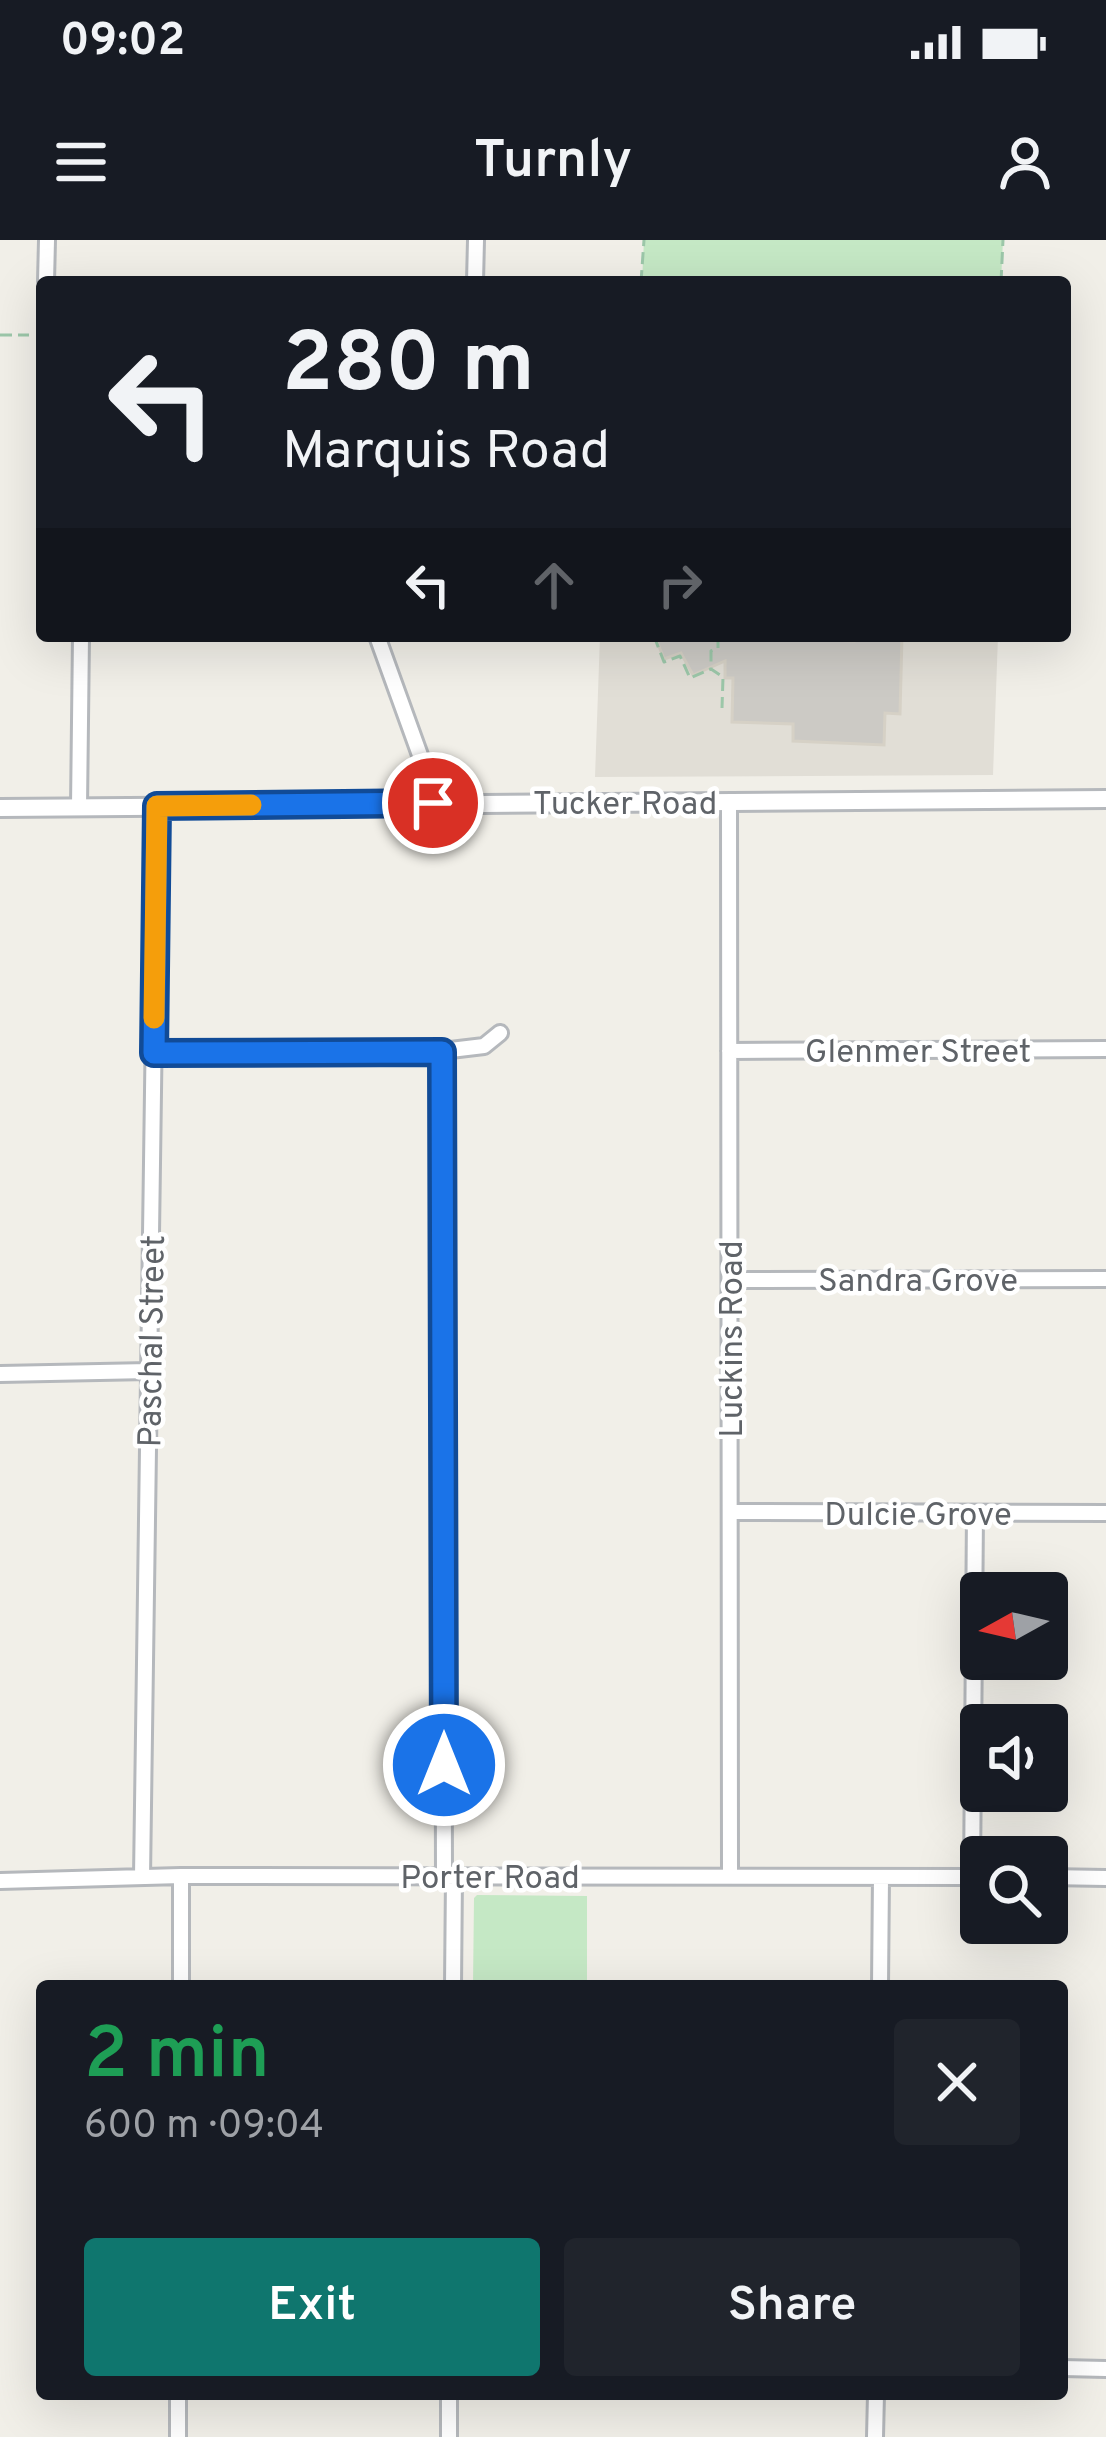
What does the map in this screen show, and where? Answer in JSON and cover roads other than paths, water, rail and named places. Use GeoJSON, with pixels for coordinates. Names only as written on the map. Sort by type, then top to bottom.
{"type":"FeatureCollection","features":[{"type":"Feature","properties":{"kind":"street"},"geometry":{"type":"LineString","coordinates":[[46,276],[47,240]]}},
{"type":"Feature","properties":{"kind":"street"},"geometry":{"type":"LineString","coordinates":[[475,276],[476,240]]}},
{"type":"Feature","properties":{"kind":"street"},"geometry":{"type":"LineString","coordinates":[[79,807],[81,642]]}},
{"type":"Feature","properties":{"kind":"street"},"geometry":{"type":"LineString","coordinates":[[379,642],[433,803]]}},
{"type":"Feature","properties":{"kind":"street","name":"Tucker Road"},"geometry":{"type":"LineString","coordinates":[[0,808],[1106,800]]}},
{"type":"Feature","properties":{"kind":"street","name":"Luckins Road"},"geometry":{"type":"LineString","coordinates":[[729,802],[730,1876]]}},
{"type":"Feature","properties":{"kind":"street","name":"Paschal Street"},"geometry":{"type":"LineString","coordinates":[[142,1876],[157,806]]}},
{"type":"Feature","properties":{"kind":"street"},"geometry":{"type":"LineString","coordinates":[[154,1053],[442,1052],[475,1049],[500,1034]]}},
{"type":"Feature","properties":{"kind":"street","name":"Glenmer Street"},"geometry":{"type":"LineString","coordinates":[[729,1051],[1106,1049]]}},
{"type":"Feature","properties":{"kind":"street"},"geometry":{"type":"LineString","coordinates":[[442,1052],[453,1980]]}},
{"type":"Feature","properties":{"kind":"street","name":"Sandra Grove"},"geometry":{"type":"LineString","coordinates":[[730,1280],[1106,1279]]}},
{"type":"Feature","properties":{"kind":"street"},"geometry":{"type":"LineString","coordinates":[[0,1374],[149,1372]]}},
{"type":"Feature","properties":{"kind":"street","name":"Dulcie Grove"},"geometry":{"type":"LineString","coordinates":[[730,1512],[1106,1513]]}},
{"type":"Feature","properties":{"kind":"street"},"geometry":{"type":"LineString","coordinates":[[975,1514],[977,1836]]}},
{"type":"Feature","properties":{"kind":"street","name":"Porter Road"},"geometry":{"type":"LineString","coordinates":[[0,1881],[142,1876],[960,1877]]}},
{"type":"Feature","properties":{"kind":"street"},"geometry":{"type":"LineString","coordinates":[[181,1876],[181,1980]]}},
{"type":"Feature","properties":{"kind":"street"},"geometry":{"type":"LineString","coordinates":[[880,1980],[881,1877]]}},
{"type":"Feature","properties":{"kind":"street"},"geometry":{"type":"LineString","coordinates":[[1068,1877],[1106,1878]]}},
{"type":"Feature","properties":{"kind":"street"},"geometry":{"type":"LineString","coordinates":[[1068,2368],[1106,2369]]}},
{"type":"Feature","properties":{"kind":"street"},"geometry":{"type":"LineString","coordinates":[[178,2400],[178,2437]]}},
{"type":"Feature","properties":{"kind":"street"},"geometry":{"type":"LineString","coordinates":[[449,2400],[449,2437]]}},
{"type":"Feature","properties":{"kind":"street"},"geometry":{"type":"LineString","coordinates":[[875,2437],[876,2400]]}}]}
